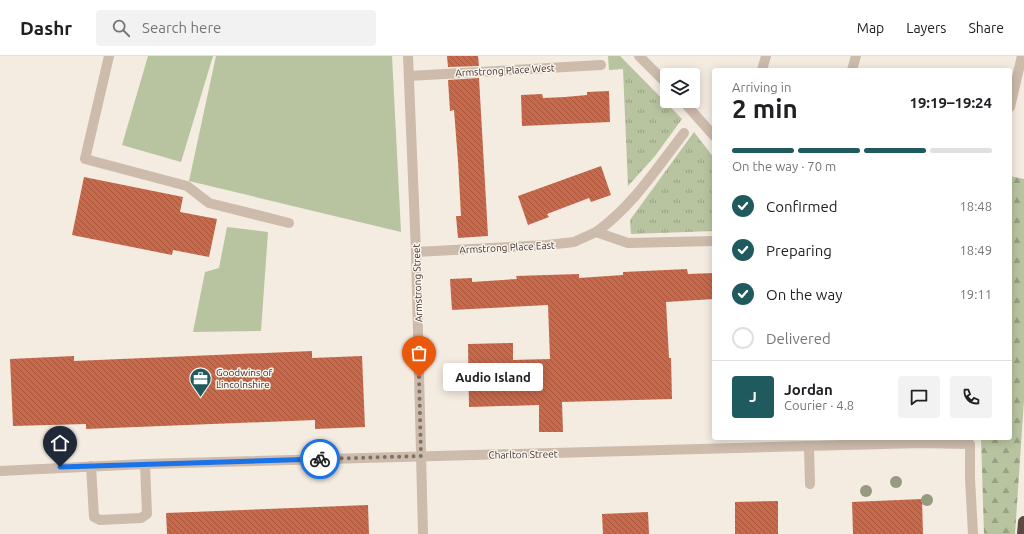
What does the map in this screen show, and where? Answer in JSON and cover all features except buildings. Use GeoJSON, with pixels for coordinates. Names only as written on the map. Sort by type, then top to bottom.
{"type":"FeatureCollection","features":[{"type":"Feature","properties":{"kind":"highway"},"geometry":{"type":"LineString","coordinates":[[1023,534],[1024,522]]}},
{"type":"Feature","properties":{"kind":"street"},"geometry":{"type":"LineString","coordinates":[[109,56],[85,159],[187,186],[210,203],[289,223]]}},
{"type":"Feature","properties":{"kind":"street","name":"Armstrong Street"},"geometry":{"type":"LineString","coordinates":[[408,56],[416,252],[423,534]]}},
{"type":"Feature","properties":{"kind":"street"},"geometry":{"type":"LineString","coordinates":[[639,56],[660,77]]}},
{"type":"Feature","properties":{"kind":"street"},"geometry":{"type":"LineString","coordinates":[[763,68],[766,56]]}},
{"type":"Feature","properties":{"kind":"street"},"geometry":{"type":"LineString","coordinates":[[853,68],[856,56]]}},
{"type":"Feature","properties":{"kind":"street"},"geometry":{"type":"LineString","coordinates":[[1012,98],[1022,56]]}},
{"type":"Feature","properties":{"kind":"street","name":"Armstrong Place West"},"geometry":{"type":"LineString","coordinates":[[409,76],[601,65]]}},
{"type":"Feature","properties":{"kind":"street"},"geometry":{"type":"LineString","coordinates":[[689,108],[712,134]]}},
{"type":"Feature","properties":{"kind":"street","name":"Armstrong Place East"},"geometry":{"type":"LineString","coordinates":[[416,252],[547,245],[574,242],[596,232],[613,220],[684,133]]}},
{"type":"Feature","properties":{"kind":"street"},"geometry":{"type":"LineString","coordinates":[[596,232],[628,243],[712,241]]}},
{"type":"Feature","properties":{"kind":"street","name":"Charlton Street"},"geometry":{"type":"LineString","coordinates":[[0,470],[145,464],[809,447],[970,441],[973,534]]}},
{"type":"Feature","properties":{"kind":"street"},"geometry":{"type":"LineString","coordinates":[[809,447],[810,484]]}},
{"type":"Feature","properties":{"kind":"street"},"geometry":{"type":"LineString","coordinates":[[90,466],[94,517],[100,520],[141,518],[147,514],[145,464]]}},
{"type":"Feature","properties":{"kind":"green space"},"geometry":{"type":"Polygon","coordinates":[[[148,56],[213,56],[181,162],[122,145],[148,56]]]}},
{"type":"Feature","properties":{"kind":"green space"},"geometry":{"type":"Polygon","coordinates":[[[216,56],[392,56],[401,232],[189,181],[216,56]]]}},
{"type":"Feature","properties":{"kind":"green space"},"geometry":{"type":"Polygon","coordinates":[[[608,56],[620,56],[660,97],[660,108],[671,108],[682,119],[655,156],[628,186],[623,69],[609,70],[608,56]]]}},
{"type":"Feature","properties":{"kind":"green space"},"geometry":{"type":"Polygon","coordinates":[[[694,132],[712,155],[712,231],[631,234],[630,220],[694,132]]]}},
{"type":"Feature","properties":{"kind":"green space"},"geometry":{"type":"Polygon","coordinates":[[[1012,176],[1024,179],[1024,400],[1015,534],[984,534],[981,440],[1012,440],[1012,176]]]}},
{"type":"Feature","properties":{"kind":"green space"},"geometry":{"type":"Polygon","coordinates":[[[227,227],[268,232],[261,331],[193,332],[205,272],[219,268],[227,227]]]}},
{"type":"Feature","properties":{"kind":"way so far"},"geometry":{"type":"LineString","coordinates":[[320,459],[421,456],[419,377]]}},
{"type":"Feature","properties":{"kind":"place","name":"Audio Island"},"geometry":{"type":"Point","coordinates":[419,377]}},
{"type":"Feature","properties":{"kind":"place","name":"Goodwins of Lincolnshire"},"geometry":{"type":"Point","coordinates":[201,398]}},
{"type":"Feature","properties":{"kind":"route"},"geometry":{"type":"LineString","coordinates":[[60,467],[320,459]]}}]}
